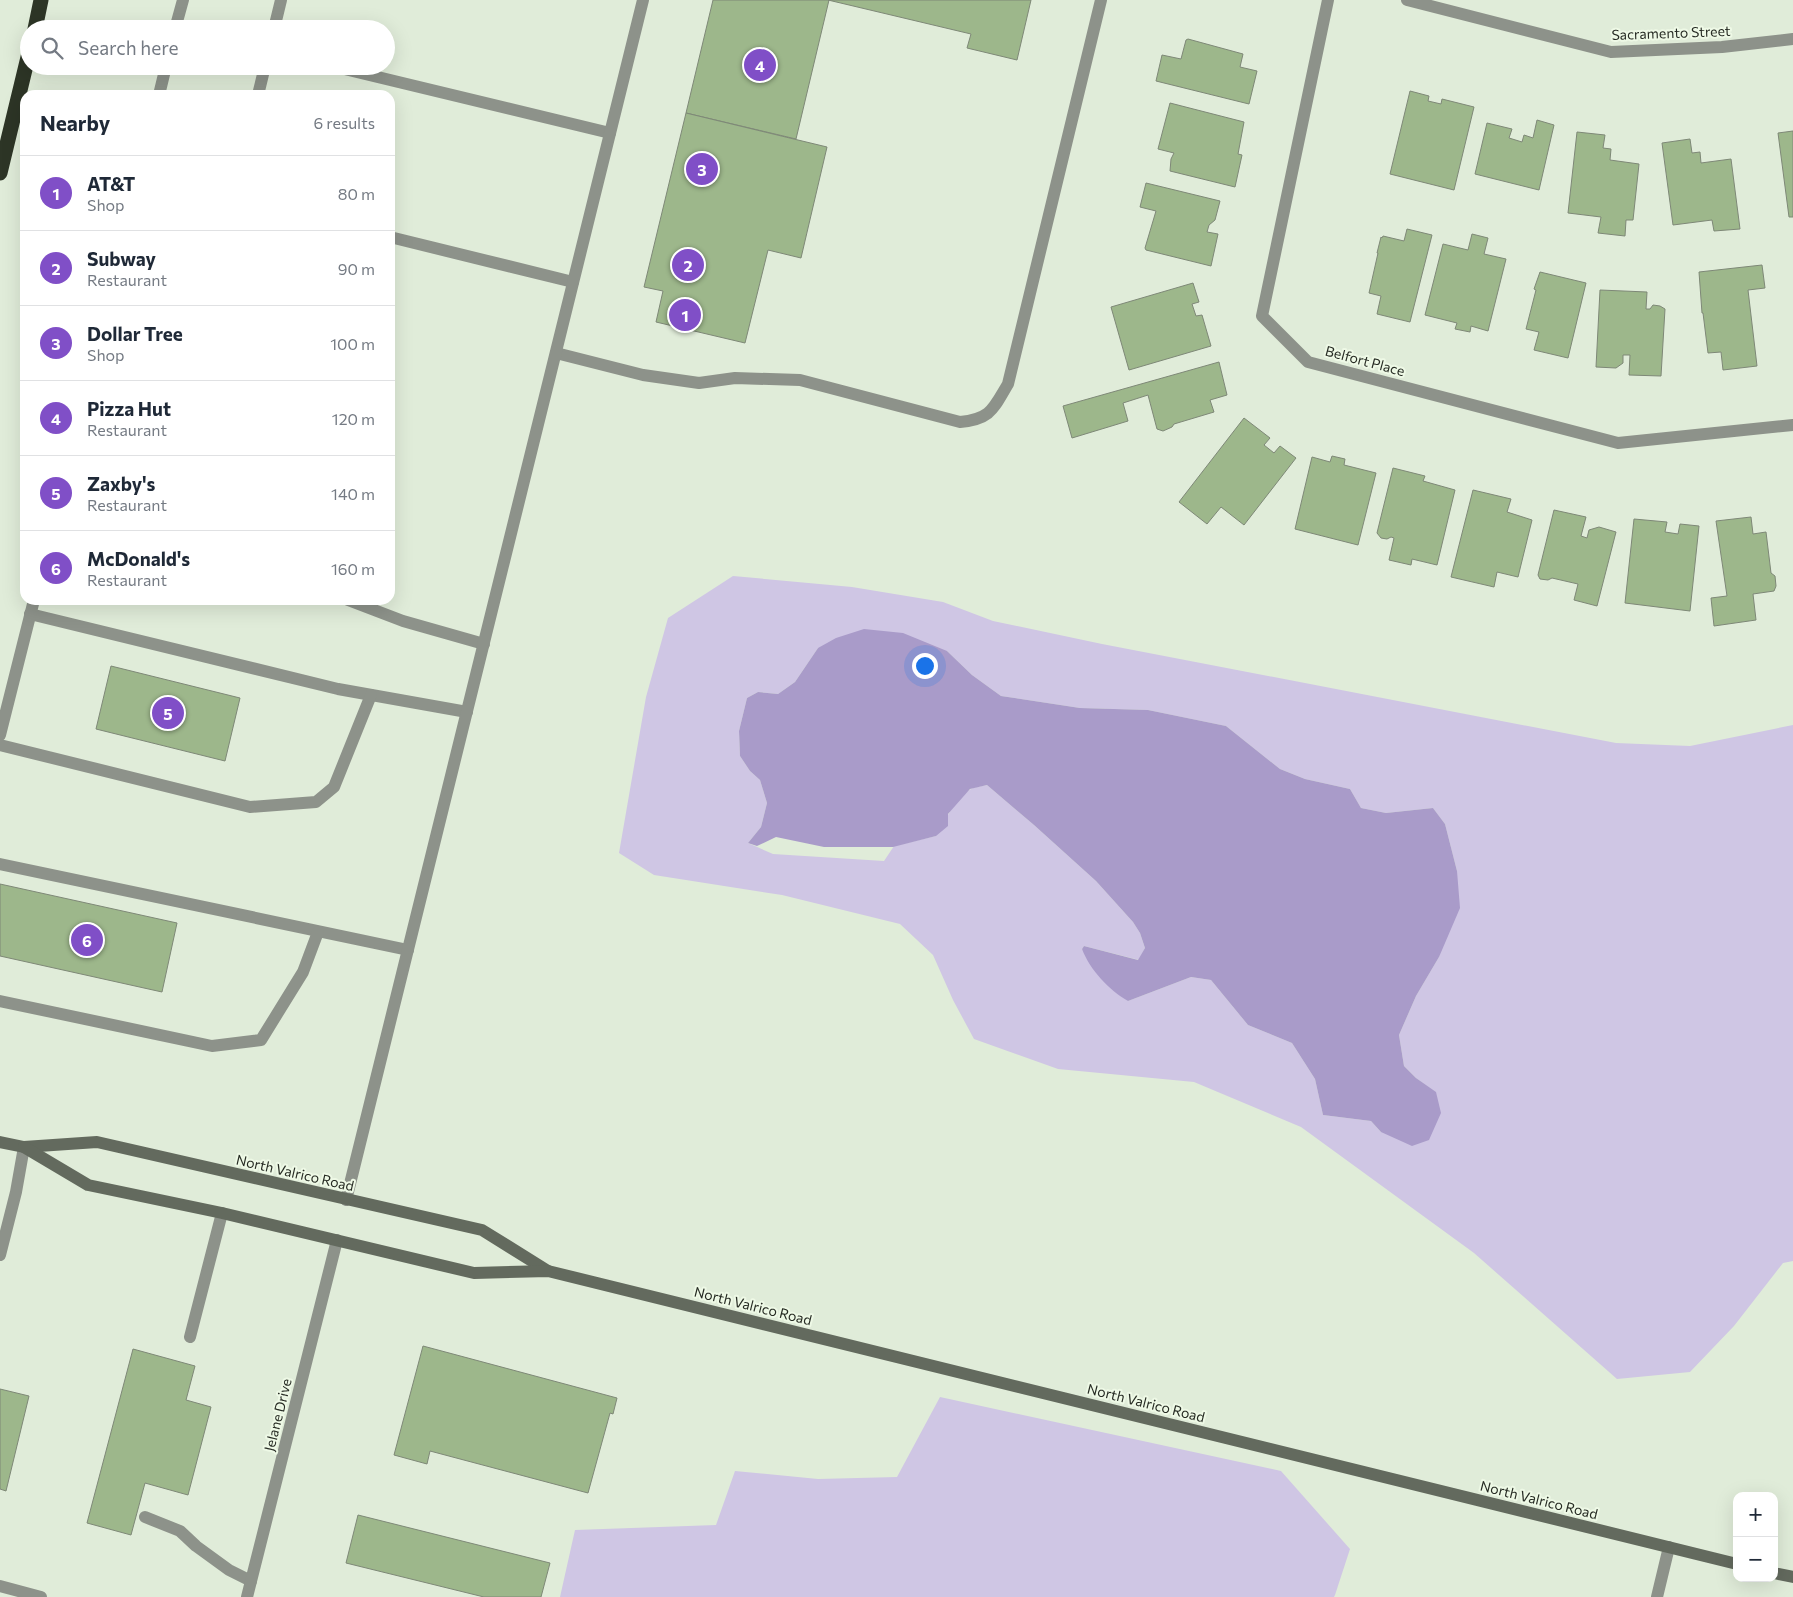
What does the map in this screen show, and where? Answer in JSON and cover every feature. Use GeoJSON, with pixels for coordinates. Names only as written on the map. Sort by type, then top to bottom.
{"type":"FeatureCollection","features":[{"type":"Feature","properties":{"kind":"highway"},"geometry":{"type":"LineString","coordinates":[[36,20],[42,0]]}},
{"type":"Feature","properties":{"kind":"highway"},"geometry":{"type":"LineString","coordinates":[[20,90],[24,75]]}},
{"type":"Feature","properties":{"kind":"highway"},"geometry":{"type":"LineString","coordinates":[[0,173],[20,90]]}},
{"type":"Feature","properties":{"kind":"street"},"geometry":{"type":"LineString","coordinates":[[177,20],[182,0]]}},
{"type":"Feature","properties":{"kind":"street"},"geometry":{"type":"LineString","coordinates":[[276,20],[281,0]]}},
{"type":"Feature","properties":{"kind":"street"},"geometry":{"type":"LineString","coordinates":[[346,1200],[643,0]]}},
{"type":"Feature","properties":{"kind":"street"},"geometry":{"type":"LineString","coordinates":[[556,353],[643,375],[699,383],[735,378],[800,380],[960,422],[976,420],[988,414],[1008,384],[1101,0]]}},
{"type":"Feature","properties":{"kind":"street","name":"Belfort Place"},"geometry":{"type":"LineString","coordinates":[[1328,0],[1262,316],[1308,362],[1618,444],[1793,425]]}},
{"type":"Feature","properties":{"kind":"street","name":"Sacramento Street"},"geometry":{"type":"LineString","coordinates":[[1407,0],[1611,52],[1722,47],[1793,39]]}},
{"type":"Feature","properties":{"kind":"street"},"geometry":{"type":"LineString","coordinates":[[160,90],[164,75]]}},
{"type":"Feature","properties":{"kind":"street"},"geometry":{"type":"LineString","coordinates":[[259,90],[263,75]]}},
{"type":"Feature","properties":{"kind":"street"},"geometry":{"type":"LineString","coordinates":[[369,75],[610,133]]}},
{"type":"Feature","properties":{"kind":"street"},"geometry":{"type":"LineString","coordinates":[[395,238],[573,282]]}},
{"type":"Feature","properties":{"kind":"street"},"geometry":{"type":"LineString","coordinates":[[0,735],[33,605]]}},
{"type":"Feature","properties":{"kind":"street"},"geometry":{"type":"LineString","coordinates":[[361,605],[403,621],[484,644]]}},
{"type":"Feature","properties":{"kind":"street"},"geometry":{"type":"LineString","coordinates":[[30,614],[338,689],[467,712]]}},
{"type":"Feature","properties":{"kind":"street"},"geometry":{"type":"LineString","coordinates":[[0,745],[250,807],[316,802],[334,787],[370,695]]}},
{"type":"Feature","properties":{"kind":"street"},"geometry":{"type":"LineString","coordinates":[[0,864],[408,950]]}},
{"type":"Feature","properties":{"kind":"street"},"geometry":{"type":"LineString","coordinates":[[0,1001],[212,1046],[261,1040],[303,972],[318,932]]}},
{"type":"Feature","properties":{"kind":"street","name":"North Valrico Road"},"geometry":{"type":"LineString","coordinates":[[0,1142],[24,1147],[97,1142],[482,1230],[548,1271]]}},
{"type":"Feature","properties":{"kind":"street"},"geometry":{"type":"LineString","coordinates":[[0,1255],[16,1192],[24,1147]]}},
{"type":"Feature","properties":{"kind":"street","name":"North Valrico Road"},"geometry":{"type":"LineString","coordinates":[[24,1147],[88,1186],[222,1213],[474,1273],[548,1271],[1733,1563]]}},
{"type":"Feature","properties":{"kind":"street"},"geometry":{"type":"LineString","coordinates":[[190,1337],[222,1213]]}},
{"type":"Feature","properties":{"kind":"street","name":"Jelane Drive"},"geometry":{"type":"LineString","coordinates":[[247,1597],[337,1240]]}},
{"type":"Feature","properties":{"kind":"street"},"geometry":{"type":"LineString","coordinates":[[145,1517],[180,1531],[214,1560],[251,1581]]}},
{"type":"Feature","properties":{"kind":"street"},"geometry":{"type":"LineString","coordinates":[[1657,1597],[1669,1547]]}},
{"type":"Feature","properties":{"kind":"street"},"geometry":{"type":"LineString","coordinates":[[1778,1574],[1793,1577]]}},
{"type":"Feature","properties":{"kind":"street"},"geometry":{"type":"LineString","coordinates":[[0,1586],[41,1597]]}},
{"type":"Feature","properties":{"kind":"shaded area"},"geometry":{"type":"Polygon","coordinates":[[[733,576],[852,587],[943,602],[993,621],[1102,644],[1616,743],[1690,746],[1793,725],[1793,1261],[1783,1263],[1734,1326],[1690,1372],[1617,1379],[1474,1253],[1301,1127],[1194,1082],[1058,1069],[974,1039],[953,1000],[933,955],[900,924],[782,895],[654,875],[619,853],[646,697],[668,618],[733,576]],[[818,648],[795,682],[778,694],[758,692],[747,698],[739,731],[740,756],[750,771],[760,780],[767,803],[761,827],[748,843],[773,854],[884,861],[894,846],[936,836],[960,798],[971,789],[987,785],[1096,881],[1133,922],[1140,933],[1145,948],[1139,960],[1084,946],[1082,949],[1128,1001],[1191,977],[1211,980],[1248,1025],[1292,1043],[1315,1079],[1323,1115],[1371,1121],[1381,1132],[1436,1093],[1404,1066],[1399,1035],[1416,996],[1439,957],[1457,871],[1445,824],[1433,808],[1386,813],[1361,808],[1350,789],[1305,779],[1280,769],[1226,726],[1148,710],[1080,708],[1001,696],[972,675],[947,651],[818,648]]]}},
{"type":"Feature","properties":{"kind":"shaded area"},"geometry":{"type":"Polygon","coordinates":[[[864,629],[903,633],[947,651],[972,675],[1001,696],[1080,708],[1148,710],[1226,726],[1280,769],[1305,779],[1350,789],[1361,808],[1386,813],[1433,808],[1445,824],[1457,871],[1460,908],[1439,957],[1416,996],[1399,1035],[1404,1066],[1416,1078],[1436,1092],[1441,1113],[1429,1140],[1412,1146],[1381,1132],[1371,1121],[1323,1115],[1315,1079],[1292,1043],[1248,1025],[1211,980],[1191,977],[1128,1001],[1114,991],[1095,972],[1082,949],[1084,946],[1138,960],[1145,948],[1140,933],[1133,922],[1096,881],[987,785],[970,789],[948,814],[948,826],[936,836],[893,847],[824,847],[776,837],[757,846],[748,843],[761,827],[767,803],[760,780],[750,771],[740,756],[739,731],[747,698],[758,692],[778,694],[795,682],[818,648],[836,638],[864,629]]]}},
{"type":"Feature","properties":{"kind":"shaded area"},"geometry":{"type":"Polygon","coordinates":[[[940,1397],[1281,1471],[1350,1549],[1334,1597],[560,1597],[575,1530],[716,1525],[735,1471],[818,1479],[897,1477],[940,1397]]]}},
{"type":"Feature","properties":{"kind":"building"},"geometry":{"type":"Polygon","coordinates":[[[713,0],[829,0],[796,139],[686,113],[713,0]]]}},
{"type":"Feature","properties":{"kind":"building"},"geometry":{"type":"Polygon","coordinates":[[[828,0],[1031,0],[1017,60],[967,48],[971,34],[828,0]]]}},
{"type":"Feature","properties":{"kind":"building"},"geometry":{"type":"Polygon","coordinates":[[[1186,40],[1243,54],[1240,67],[1257,71],[1249,104],[1156,81],[1162,55],[1181,59],[1186,40]]]}},
{"type":"Feature","properties":{"kind":"building"},"geometry":{"type":"Polygon","coordinates":[[[1410,91],[1429,96],[1428,101],[1441,104],[1442,99],[1474,107],[1454,190],[1390,174],[1410,91]]]}},
{"type":"Feature","properties":{"kind":"building"},"geometry":{"type":"Polygon","coordinates":[[[1170,103],[1244,122],[1238,154],[1242,155],[1235,187],[1170,171],[1171,159],[1174,153],[1158,149],[1170,103]]]}},
{"type":"Feature","properties":{"kind":"building"},"geometry":{"type":"Polygon","coordinates":[[[686,113],[827,147],[801,258],[768,250],[745,343],[656,322],[663,291],[644,287],[686,113]]]}},
{"type":"Feature","properties":{"kind":"building"},"geometry":{"type":"Polygon","coordinates":[[[1537,120],[1554,125],[1539,190],[1475,174],[1487,123],[1512,129],[1509,138],[1522,142],[1524,135],[1533,138],[1537,120]]]}},
{"type":"Feature","properties":{"kind":"building"},"geometry":{"type":"Polygon","coordinates":[[[1793,131],[1793,217],[1789,217],[1778,133],[1793,131]]]}},
{"type":"Feature","properties":{"kind":"building"},"geometry":{"type":"Polygon","coordinates":[[[1577,132],[1605,135],[1603,148],[1611,149],[1610,160],[1639,164],[1633,220],[1626,220],[1625,236],[1598,233],[1601,217],[1568,213],[1577,132]]]}},
{"type":"Feature","properties":{"kind":"building"},"geometry":{"type":"Polygon","coordinates":[[[1690,139],[1692,153],[1700,152],[1701,163],[1731,159],[1740,229],[1714,231],[1712,220],[1673,225],[1662,143],[1690,139]]]}},
{"type":"Feature","properties":{"kind":"building"},"geometry":{"type":"Polygon","coordinates":[[[1146,183],[1220,201],[1215,220],[1209,225],[1207,232],[1218,234],[1211,266],[1146,250],[1156,211],[1140,207],[1146,183]]]}},
{"type":"Feature","properties":{"kind":"building"},"geometry":{"type":"Polygon","coordinates":[[[1407,229],[1432,235],[1410,322],[1377,314],[1381,296],[1369,293],[1381,237],[1404,241],[1407,229]]]}},
{"type":"Feature","properties":{"kind":"building"},"geometry":{"type":"Polygon","coordinates":[[[1472,234],[1488,238],[1484,254],[1506,259],[1488,331],[1471,326],[1470,332],[1455,329],[1457,323],[1425,315],[1443,244],[1468,250],[1472,234]]]}},
{"type":"Feature","properties":{"kind":"building"},"geometry":{"type":"Polygon","coordinates":[[[1762,265],[1765,288],[1748,290],[1757,366],[1723,370],[1721,352],[1708,353],[1702,313],[1699,272],[1762,265]]]}},
{"type":"Feature","properties":{"kind":"building"},"geometry":{"type":"Polygon","coordinates":[[[1540,272],[1586,283],[1568,358],[1534,350],[1539,332],[1526,329],[1536,290],[1534,289],[1540,272]]]}},
{"type":"Feature","properties":{"kind":"building"},"geometry":{"type":"Polygon","coordinates":[[[1193,283],[1199,302],[1192,304],[1196,316],[1202,315],[1211,346],[1129,370],[1111,307],[1193,283]]]}},
{"type":"Feature","properties":{"kind":"building"},"geometry":{"type":"Polygon","coordinates":[[[1600,290],[1647,292],[1646,309],[1650,309],[1653,305],[1665,309],[1661,376],[1629,375],[1630,355],[1623,355],[1623,363],[1616,368],[1596,367],[1600,290]]]}},
{"type":"Feature","properties":{"kind":"building"},"geometry":{"type":"Polygon","coordinates":[[[1219,362],[1227,395],[1210,400],[1214,412],[1174,424],[1163,431],[1157,429],[1148,395],[1123,403],[1128,421],[1072,438],[1063,406],[1219,362]]]}},
{"type":"Feature","properties":{"kind":"building"},"geometry":{"type":"Polygon","coordinates":[[[1244,418],[1270,438],[1264,445],[1274,453],[1280,446],[1296,458],[1244,525],[1221,507],[1207,524],[1179,502],[1244,418]]]}},
{"type":"Feature","properties":{"kind":"building"},"geometry":{"type":"Polygon","coordinates":[[[1332,456],[1345,459],[1344,465],[1376,473],[1358,545],[1295,529],[1312,457],[1330,462],[1332,456]]]}},
{"type":"Feature","properties":{"kind":"building"},"geometry":{"type":"Polygon","coordinates":[[[1393,468],[1425,476],[1423,481],[1455,490],[1437,565],[1412,559],[1411,565],[1389,560],[1394,538],[1381,538],[1377,533],[1393,468]]]}},
{"type":"Feature","properties":{"kind":"building"},"geometry":{"type":"Polygon","coordinates":[[[1473,490],[1511,499],[1507,512],[1532,520],[1518,577],[1497,572],[1494,587],[1451,577],[1473,490]]]}},
{"type":"Feature","properties":{"kind":"building"},"geometry":{"type":"Polygon","coordinates":[[[1554,510],[1586,517],[1581,536],[1587,538],[1589,530],[1599,527],[1616,532],[1597,606],[1574,600],[1578,584],[1552,578],[1548,580],[1540,579],[1538,575],[1554,510]]]}},
{"type":"Feature","properties":{"kind":"building"},"geometry":{"type":"Polygon","coordinates":[[[1751,517],[1753,534],[1766,532],[1771,573],[1775,576],[1776,586],[1774,591],[1753,594],[1756,620],[1714,626],[1711,598],[1727,596],[1716,521],[1751,517]]]}},
{"type":"Feature","properties":{"kind":"building"},"geometry":{"type":"Polygon","coordinates":[[[1634,519],[1667,522],[1665,532],[1678,534],[1680,524],[1699,526],[1690,611],[1625,603],[1634,519]]]}},
{"type":"Feature","properties":{"kind":"building"},"geometry":{"type":"Polygon","coordinates":[[[111,666],[240,698],[225,761],[96,729],[111,666]]]}},
{"type":"Feature","properties":{"kind":"building"},"geometry":{"type":"Polygon","coordinates":[[[0,884],[177,923],[162,992],[0,956],[0,884]]]}},
{"type":"Feature","properties":{"kind":"building"},"geometry":{"type":"Polygon","coordinates":[[[423,1346],[617,1398],[613,1414],[610,1413],[588,1493],[430,1451],[427,1464],[394,1455],[423,1346]]]}},
{"type":"Feature","properties":{"kind":"building"},"geometry":{"type":"Polygon","coordinates":[[[133,1349],[195,1366],[186,1400],[211,1407],[188,1495],[145,1483],[131,1535],[87,1523],[133,1349]]]}},
{"type":"Feature","properties":{"kind":"building"},"geometry":{"type":"Polygon","coordinates":[[[0,1389],[29,1396],[6,1491],[0,1489],[0,1389]]]}},
{"type":"Feature","properties":{"kind":"building"},"geometry":{"type":"Polygon","coordinates":[[[358,1515],[550,1563],[541,1597],[484,1597],[346,1563],[358,1515]]]}},
{"type":"Feature","properties":{"kind":"place","name":"Pizza Hut"},"geometry":{"type":"Point","coordinates":[760,65]}},
{"type":"Feature","properties":{"kind":"place","name":"Dollar Tree"},"geometry":{"type":"Point","coordinates":[702,169]}},
{"type":"Feature","properties":{"kind":"place","name":"Subway"},"geometry":{"type":"Point","coordinates":[688,265]}},
{"type":"Feature","properties":{"kind":"place","name":"AT&T"},"geometry":{"type":"Point","coordinates":[685,315]}},
{"type":"Feature","properties":{"kind":"place","name":"Zaxby's"},"geometry":{"type":"Point","coordinates":[168,713]}},
{"type":"Feature","properties":{"kind":"place","name":"McDonald's"},"geometry":{"type":"Point","coordinates":[87,940]}}]}
